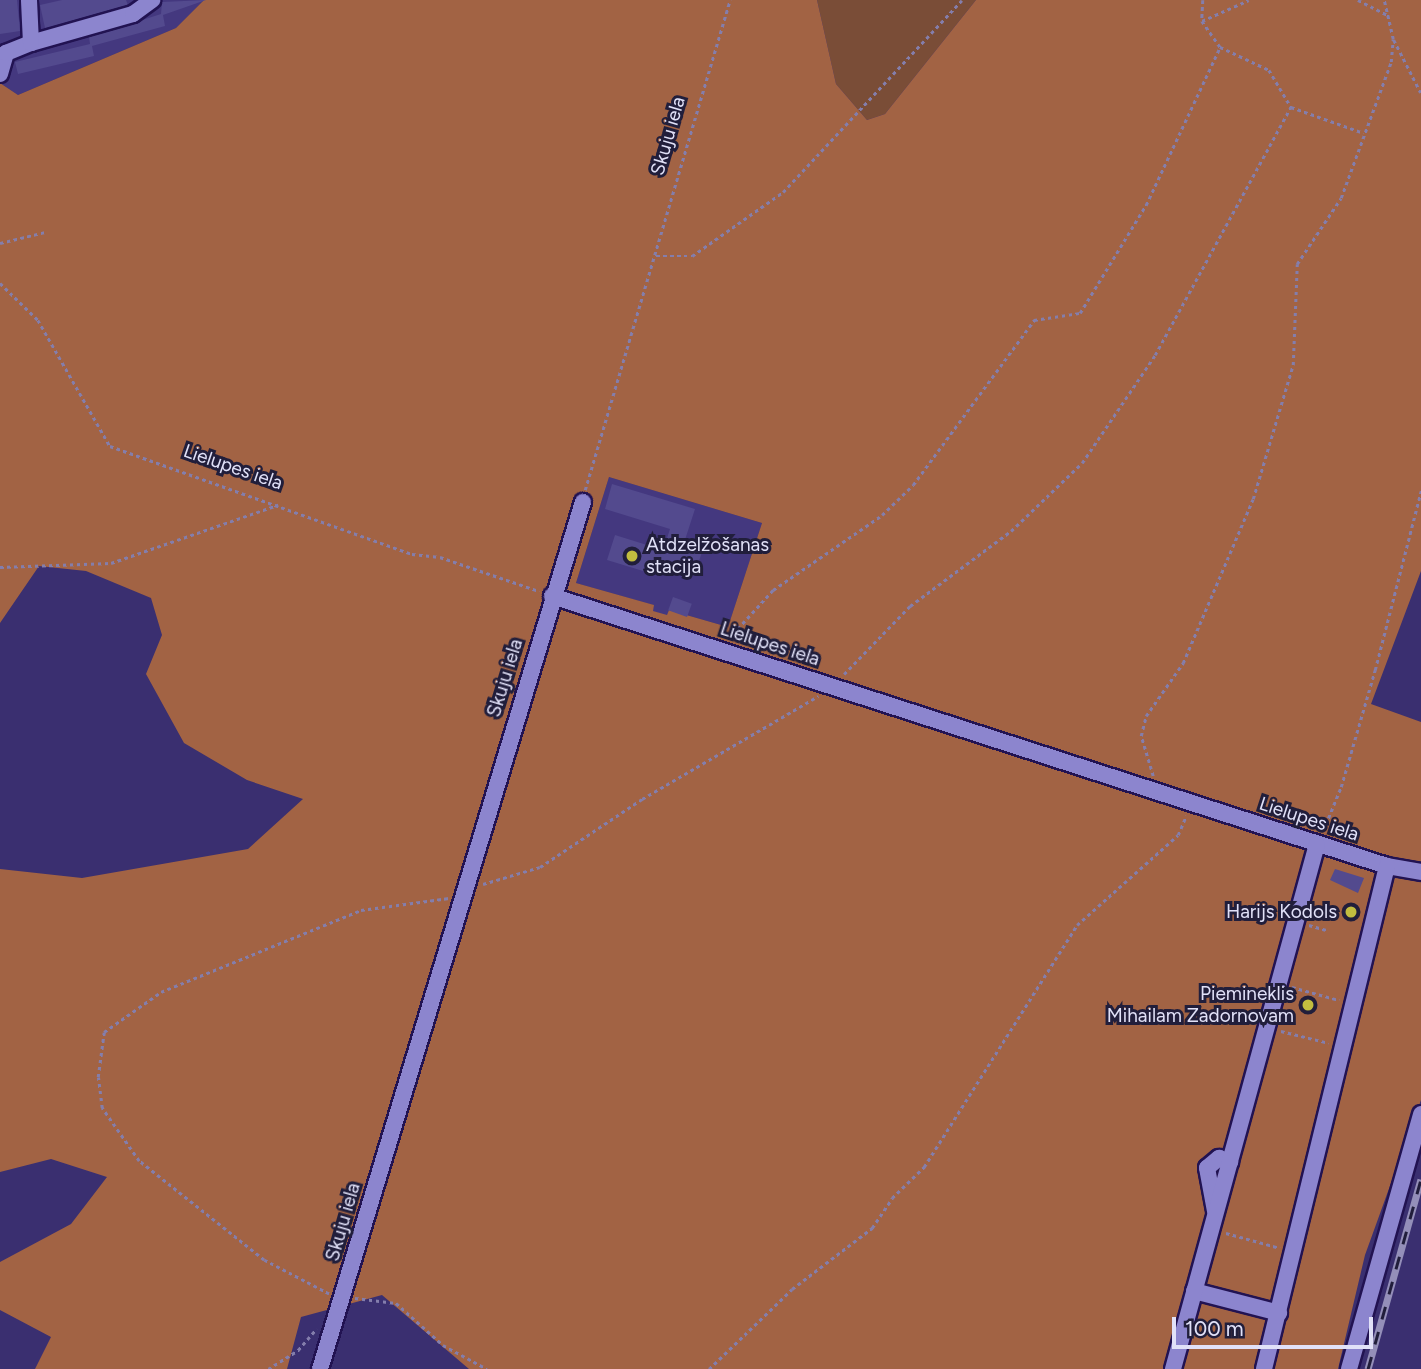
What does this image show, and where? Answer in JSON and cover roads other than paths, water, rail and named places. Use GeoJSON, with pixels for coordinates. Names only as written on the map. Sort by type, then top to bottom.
{"type":"FeatureCollection","features":[{"type":"Feature","properties":{"kind":"street"},"geometry":{"type":"LineString","coordinates":[[30,0],[31,43]]}},
{"type":"Feature","properties":{"kind":"street"},"geometry":{"type":"LineString","coordinates":[[0,74],[3,50],[133,14],[152,0]]}},
{"type":"Feature","properties":{"kind":"street","name":"Skuju iela"},"geometry":{"type":"LineString","coordinates":[[320,1369],[552,596],[583,502]]}},
{"type":"Feature","properties":{"kind":"street","name":"Lielupes iela"},"geometry":{"type":"LineString","coordinates":[[552,596],[1317,844],[1387,866],[1421,872]]}},
{"type":"Feature","properties":{"kind":"street"},"geometry":{"type":"LineString","coordinates":[[1173,1369],[1317,844]]}},
{"type":"Feature","properties":{"kind":"street"},"geometry":{"type":"LineString","coordinates":[[1264,1369],[1387,866]]}},
{"type":"Feature","properties":{"kind":"street"},"geometry":{"type":"LineString","coordinates":[[1349,1369],[1421,1114]]}},
{"type":"Feature","properties":{"kind":"street"},"geometry":{"type":"LineString","coordinates":[[1194,1291],[1279,1313]]}},
{"type":"Feature","properties":{"kind":"railway"},"geometry":{"type":"LineString","coordinates":[[1368,1369],[1421,1179]]}},
{"type":"Feature","properties":{"kind":"place","name":"Atdzelžošanas stacija"},"geometry":{"type":"Point","coordinates":[632,556]}},
{"type":"Feature","properties":{"kind":"place","name":"Harijs Kodols"},"geometry":{"type":"Point","coordinates":[1351,912]}},
{"type":"Feature","properties":{"kind":"place","name":"Piemineklis Mihailam Zadornovam"},"geometry":{"type":"Point","coordinates":[1308,1005]}}]}
